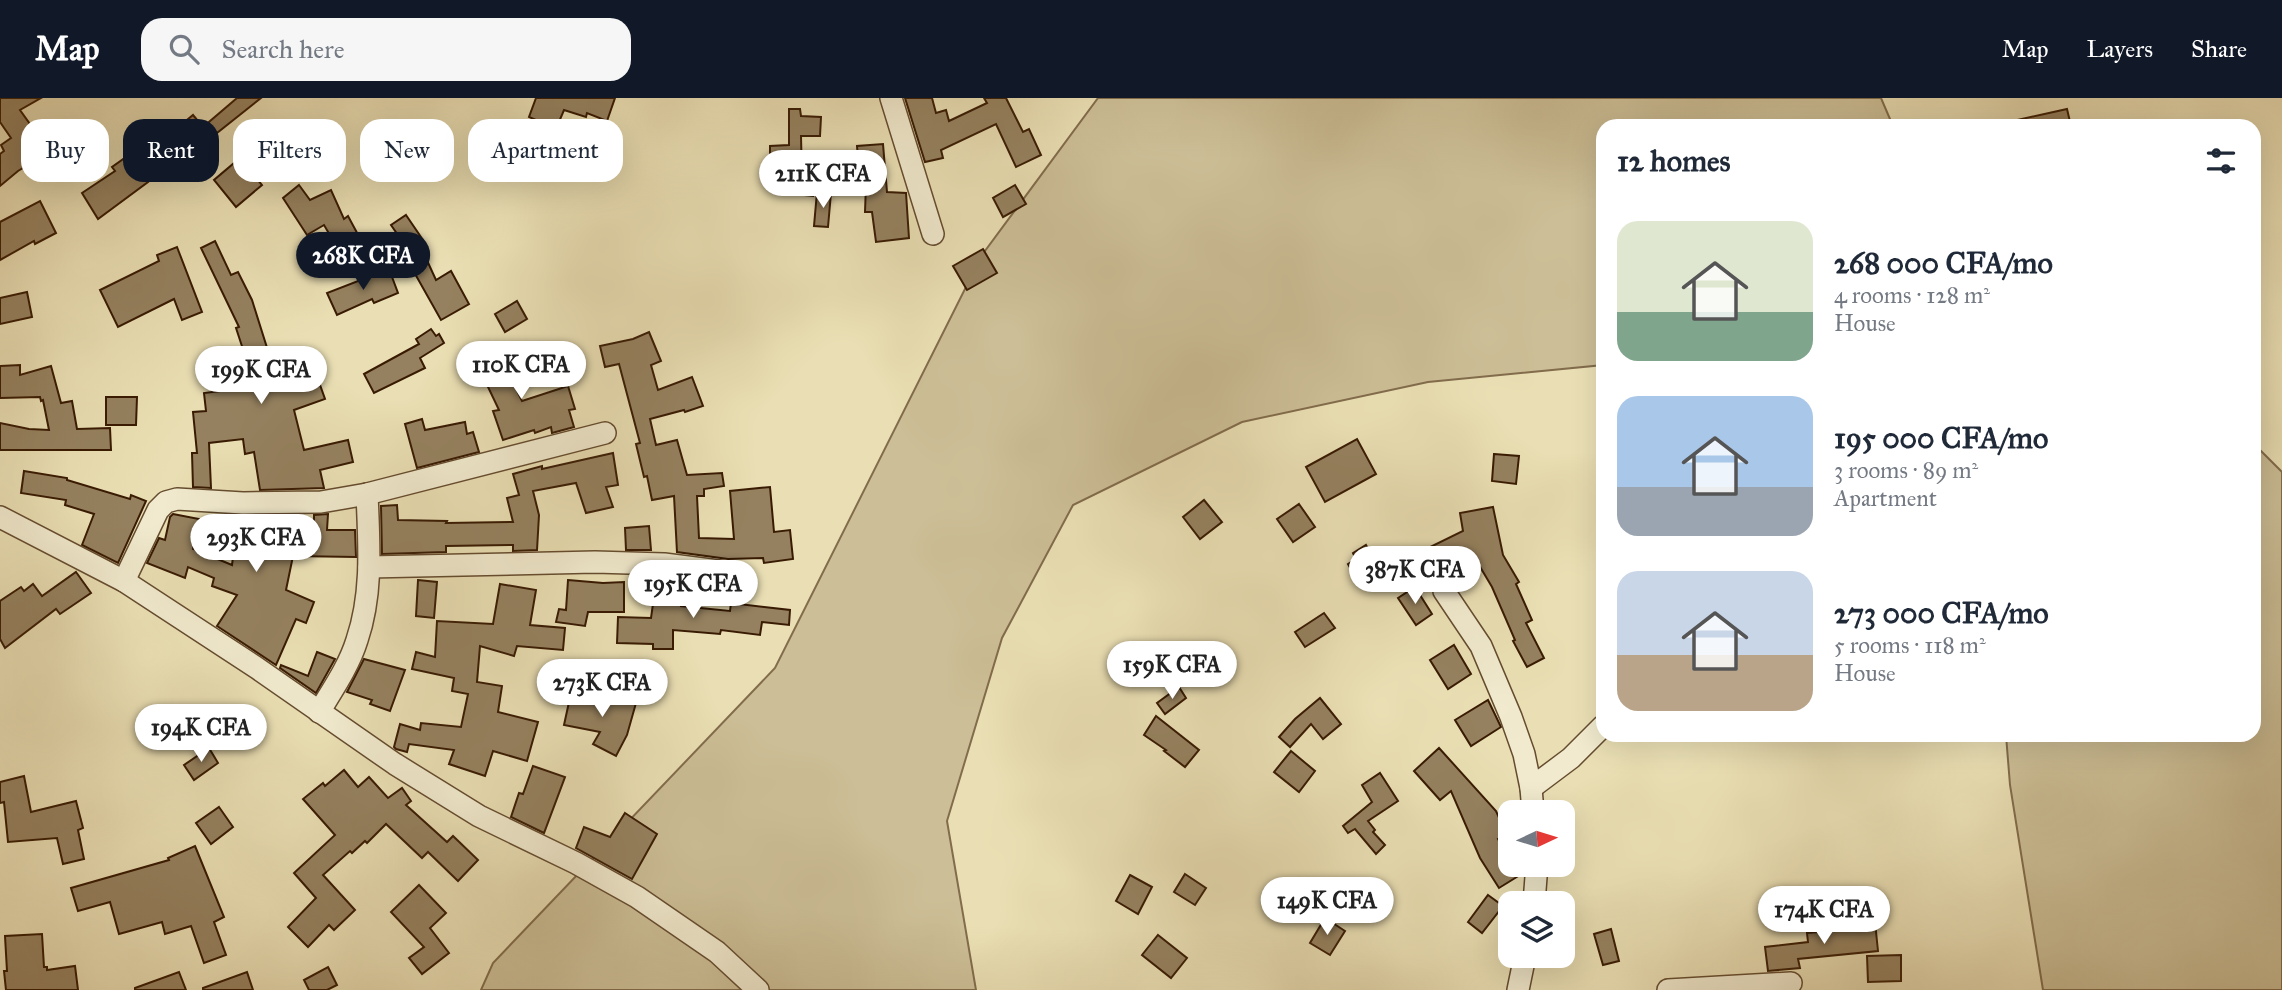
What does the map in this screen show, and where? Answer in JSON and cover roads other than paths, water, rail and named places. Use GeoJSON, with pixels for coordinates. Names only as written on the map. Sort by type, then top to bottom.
{"type":"FeatureCollection","features":[{"type":"Feature","properties":{"kind":"street"},"geometry":{"type":"LineString","coordinates":[[891,98],[933,234]]}},
{"type":"Feature","properties":{"kind":"street"},"geometry":{"type":"LineString","coordinates":[[124,581],[158,510],[166,502],[177,499],[243,503],[321,502],[367,494],[605,433]]}},
{"type":"Feature","properties":{"kind":"street"},"geometry":{"type":"LineString","coordinates":[[319,712],[339,680],[357,640],[368,594],[367,494]]}},
{"type":"Feature","properties":{"kind":"street"},"geometry":{"type":"LineString","coordinates":[[0,517],[124,581],[257,668],[395,764],[479,816],[576,863],[637,898],[717,952],[758,990]]}},
{"type":"Feature","properties":{"kind":"street"},"geometry":{"type":"LineString","coordinates":[[369,567],[595,562],[664,564],[726,572]]}},
{"type":"Feature","properties":{"kind":"street"},"geometry":{"type":"LineString","coordinates":[[1444,590],[1481,646],[1511,717],[1524,754],[1532,800]]}},
{"type":"Feature","properties":{"kind":"street"},"geometry":{"type":"LineString","coordinates":[[1531,788],[1571,758],[1596,733]]}},
{"type":"Feature","properties":{"kind":"street"},"geometry":{"type":"LineString","coordinates":[[1518,990],[1523,968]]}},
{"type":"Feature","properties":{"kind":"street"},"geometry":{"type":"LineString","coordinates":[[1668,990],[1791,983]]}}]}
